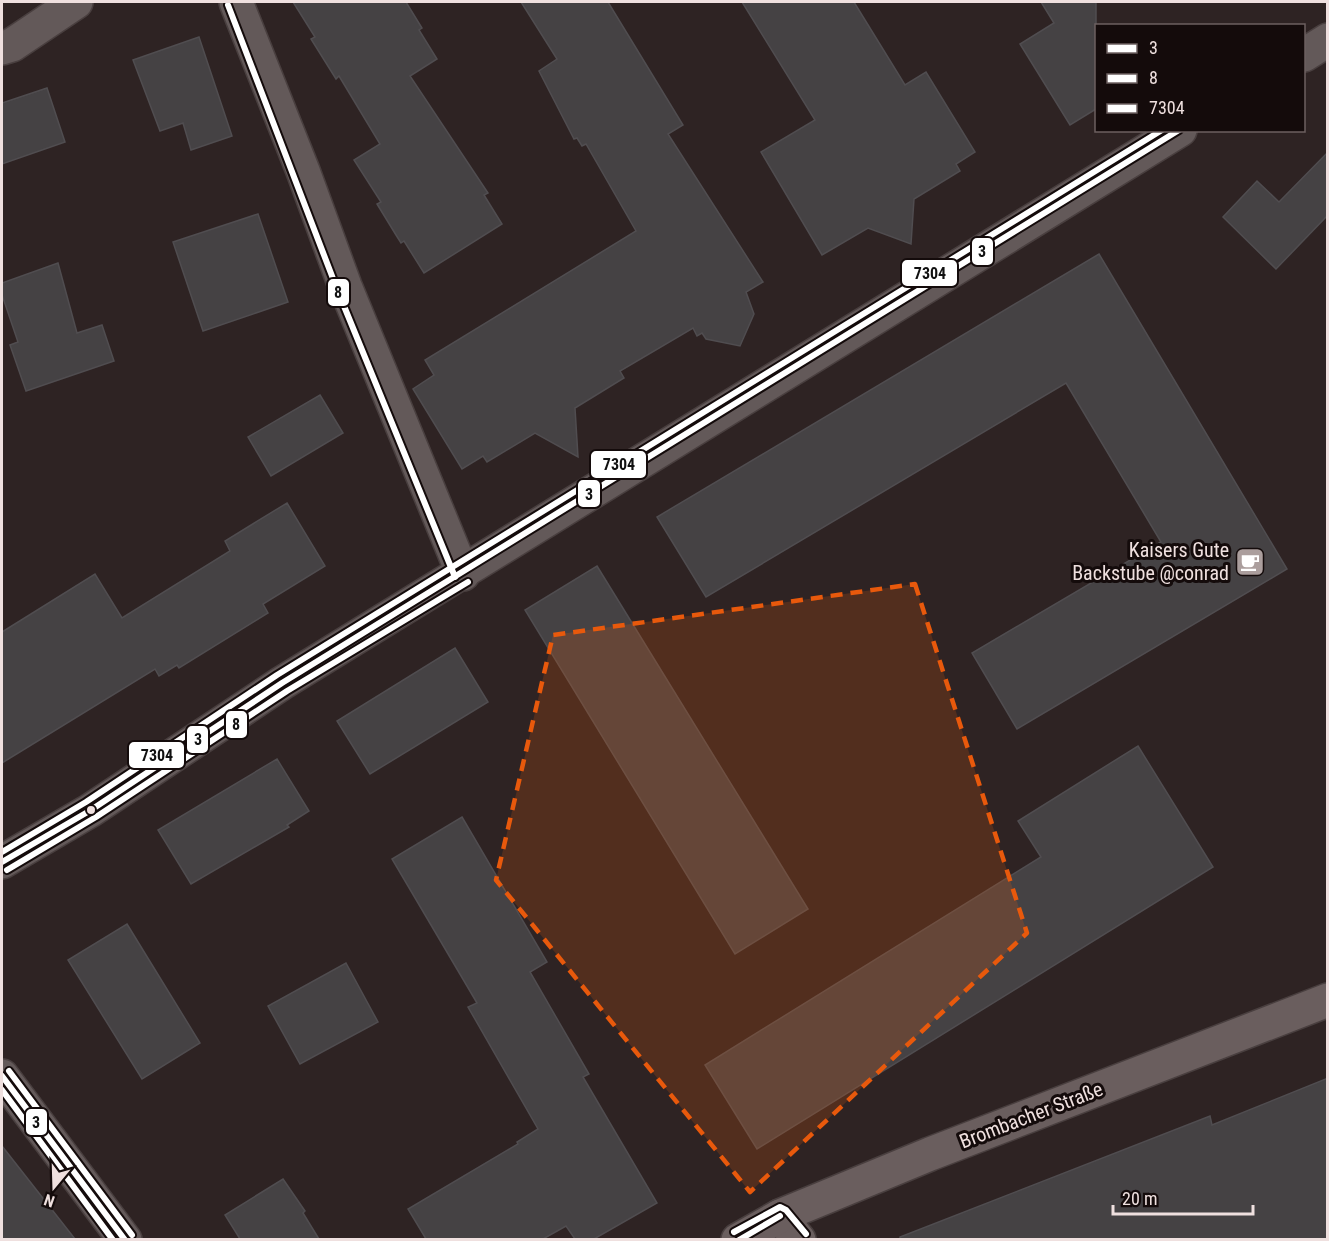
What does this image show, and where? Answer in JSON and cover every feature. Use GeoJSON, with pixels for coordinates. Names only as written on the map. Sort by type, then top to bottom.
{"type":"FeatureCollection","features":[{"type":"Feature","properties":{"kind":"main road","name":"Brombacher Straße"},"geometry":{"type":"LineString","coordinates":[[738,1239],[790,1228],[930,1154],[1328,1000]]}},
{"type":"Feature","properties":{"kind":"street"},"geometry":{"type":"LineString","coordinates":[[2,48],[12,45],[76,2]]}},
{"type":"Feature","properties":{"kind":"street"},"geometry":{"type":"LineString","coordinates":[[236,2],[303,171],[345,286],[463,574]]}},
{"type":"Feature","properties":{"kind":"street"},"geometry":{"type":"LineString","coordinates":[[1305,54],[1328,40]]}},
{"type":"Feature","properties":{"kind":"street"},"geometry":{"type":"LineString","coordinates":[[2,862],[91,810],[282,683],[463,574],[1177,132]]}},
{"type":"Feature","properties":{"kind":"street"},"geometry":{"type":"LineString","coordinates":[[2,1076],[124,1239]]}},
{"type":"Feature","properties":{"kind":"highlighted area"},"geometry":{"type":"Polygon","coordinates":[[[915,584],[1027,933],[750,1192],[496,880],[553,635],[915,584]]]}},
{"type":"Feature","properties":{"kind":"building"},"geometry":{"type":"Polygon","coordinates":[[[293,2],[406,2],[422,28],[419,30],[437,59],[410,76],[488,193],[484,195],[502,224],[424,273],[404,241],[401,243],[396,235],[377,204],[381,202],[354,160],[380,144],[339,76],[336,79],[311,39],[315,37],[293,2]]]}},
{"type":"Feature","properties":{"kind":"building"},"geometry":{"type":"Polygon","coordinates":[[[521,2],[608,2],[683,125],[668,134],[763,282],[746,292],[754,314],[740,346],[706,339],[702,333],[697,336],[693,328],[620,371],[624,378],[575,408],[578,457],[535,433],[487,462],[483,456],[462,469],[413,389],[434,375],[425,360],[636,231],[586,144],[582,146],[577,138],[574,139],[539,71],[557,59],[521,2]]]}},
{"type":"Feature","properties":{"kind":"building"},"geometry":{"type":"Polygon","coordinates":[[[742,2],[854,2],[905,85],[926,72],[975,152],[956,164],[960,171],[914,199],[911,244],[868,228],[822,255],[761,152],[815,120],[742,2]]]}},
{"type":"Feature","properties":{"kind":"building"},"geometry":{"type":"Polygon","coordinates":[[[1041,2],[1096,2],[1095,110],[1070,125],[1020,44],[1054,23],[1041,2]]]}},
{"type":"Feature","properties":{"kind":"building"},"geometry":{"type":"Polygon","coordinates":[[[199,37],[232,136],[191,150],[183,123],[160,131],[133,60],[199,37]]]}},
{"type":"Feature","properties":{"kind":"building"},"geometry":{"type":"Polygon","coordinates":[[[47,88],[65,142],[2,164],[2,103],[47,88]]]}},
{"type":"Feature","properties":{"kind":"building"},"geometry":{"type":"Polygon","coordinates":[[[1328,152],[1328,215],[1276,269],[1223,217],[1257,181],[1279,202],[1328,152]]]}},
{"type":"Feature","properties":{"kind":"building"},"geometry":{"type":"Polygon","coordinates":[[[258,214],[288,302],[203,331],[173,242],[258,214]]]}},
{"type":"Feature","properties":{"kind":"building"},"geometry":{"type":"Polygon","coordinates":[[[1099,254],[1287,569],[1017,729],[972,653],[1161,542],[1066,383],[706,597],[657,517],[1099,254]]]}},
{"type":"Feature","properties":{"kind":"building"},"geometry":{"type":"Polygon","coordinates":[[[58,263],[77,333],[102,325],[114,361],[26,391],[10,345],[18,342],[2,295],[2,283],[58,263]]]}},
{"type":"Feature","properties":{"kind":"building"},"geometry":{"type":"Polygon","coordinates":[[[320,395],[343,433],[271,476],[248,437],[320,395]]]}},
{"type":"Feature","properties":{"kind":"building"},"geometry":{"type":"Polygon","coordinates":[[[287,503],[325,566],[263,604],[268,613],[179,668],[177,665],[159,676],[155,669],[2,763],[2,632],[95,574],[122,618],[230,551],[225,541],[287,503]]]}},
{"type":"Feature","properties":{"kind":"building"},"geometry":{"type":"Polygon","coordinates":[[[597,566],[808,909],[735,954],[525,610],[597,566]]]}},
{"type":"Feature","properties":{"kind":"building"},"geometry":{"type":"Polygon","coordinates":[[[455,648],[488,702],[370,774],[337,721],[455,648]]]}},
{"type":"Feature","properties":{"kind":"building"},"geometry":{"type":"Polygon","coordinates":[[[1138,746],[1213,867],[757,1149],[705,1065],[1041,857],[1018,821],[1138,746]]]}},
{"type":"Feature","properties":{"kind":"building"},"geometry":{"type":"Polygon","coordinates":[[[277,759],[309,811],[287,825],[289,827],[191,884],[158,830],[277,759]]]}},
{"type":"Feature","properties":{"kind":"building"},"geometry":{"type":"Polygon","coordinates":[[[462,817],[547,962],[530,972],[589,1074],[583,1077],[657,1203],[594,1239],[575,1239],[566,1226],[543,1239],[426,1239],[408,1209],[518,1144],[517,1142],[538,1129],[468,1007],[477,1003],[392,859],[462,817]]]}},
{"type":"Feature","properties":{"kind":"building"},"geometry":{"type":"Polygon","coordinates":[[[127,924],[200,1043],[142,1079],[68,960],[127,924]]]}},
{"type":"Feature","properties":{"kind":"building"},"geometry":{"type":"Polygon","coordinates":[[[346,963],[378,1022],[300,1064],[268,1006],[346,963]]]}},
{"type":"Feature","properties":{"kind":"building"},"geometry":{"type":"Polygon","coordinates":[[[1328,1078],[1328,1239],[900,1239],[900,1237],[1210,1116],[1212,1125],[1328,1078]]]}},
{"type":"Feature","properties":{"kind":"building"},"geometry":{"type":"Polygon","coordinates":[[[2,1146],[75,1239],[2,1239],[2,1146]]]}},
{"type":"Feature","properties":{"kind":"building"},"geometry":{"type":"Polygon","coordinates":[[[283,1179],[305,1211],[303,1213],[319,1239],[240,1239],[225,1215],[283,1179]]]}},
{"type":"Feature","properties":{"kind":"transit line","name":"8"},"geometry":{"type":"LineString","coordinates":[[228,5],[337,289],[455,577]]}},
{"type":"Feature","properties":{"kind":"transit line","name":"7304"},"geometry":{"type":"LineString","coordinates":[[2,852],[86,802],[277,675],[1159,132]]}},
{"type":"Feature","properties":{"kind":"transit line","name":"3"},"geometry":{"type":"LineString","coordinates":[[2,862],[91,810],[282,683],[1176,132]]}},
{"type":"Feature","properties":{"kind":"transit line","name":"8"},"geometry":{"type":"LineString","coordinates":[[7,870],[96,817],[287,691],[468,582]]}},
{"type":"Feature","properties":{"kind":"transit line","name":"7304"},"geometry":{"type":"LineString","coordinates":[[9,1071],[132,1235]]}},
{"type":"Feature","properties":{"kind":"transit line","name":"3"},"geometry":{"type":"LineString","coordinates":[[2,1076],[125,1240]]}},
{"type":"Feature","properties":{"kind":"transit line","name":"8"},"geometry":{"type":"LineString","coordinates":[[2,1090],[113,1240]]}},
{"type":"Feature","properties":{"kind":"transit line","name":"7304"},"geometry":{"type":"LineString","coordinates":[[734,1232],[780,1207],[786,1210],[806,1234]]}},
{"type":"Feature","properties":{"kind":"transit line","name":"3"},"geometry":{"type":"LineString","coordinates":[[739,1240],[780,1216]]}},
{"type":"Feature","properties":{"kind":"place","name":"Kaisers Gute Backstube @conrad"},"geometry":{"type":"Point","coordinates":[1250,562]}}]}
